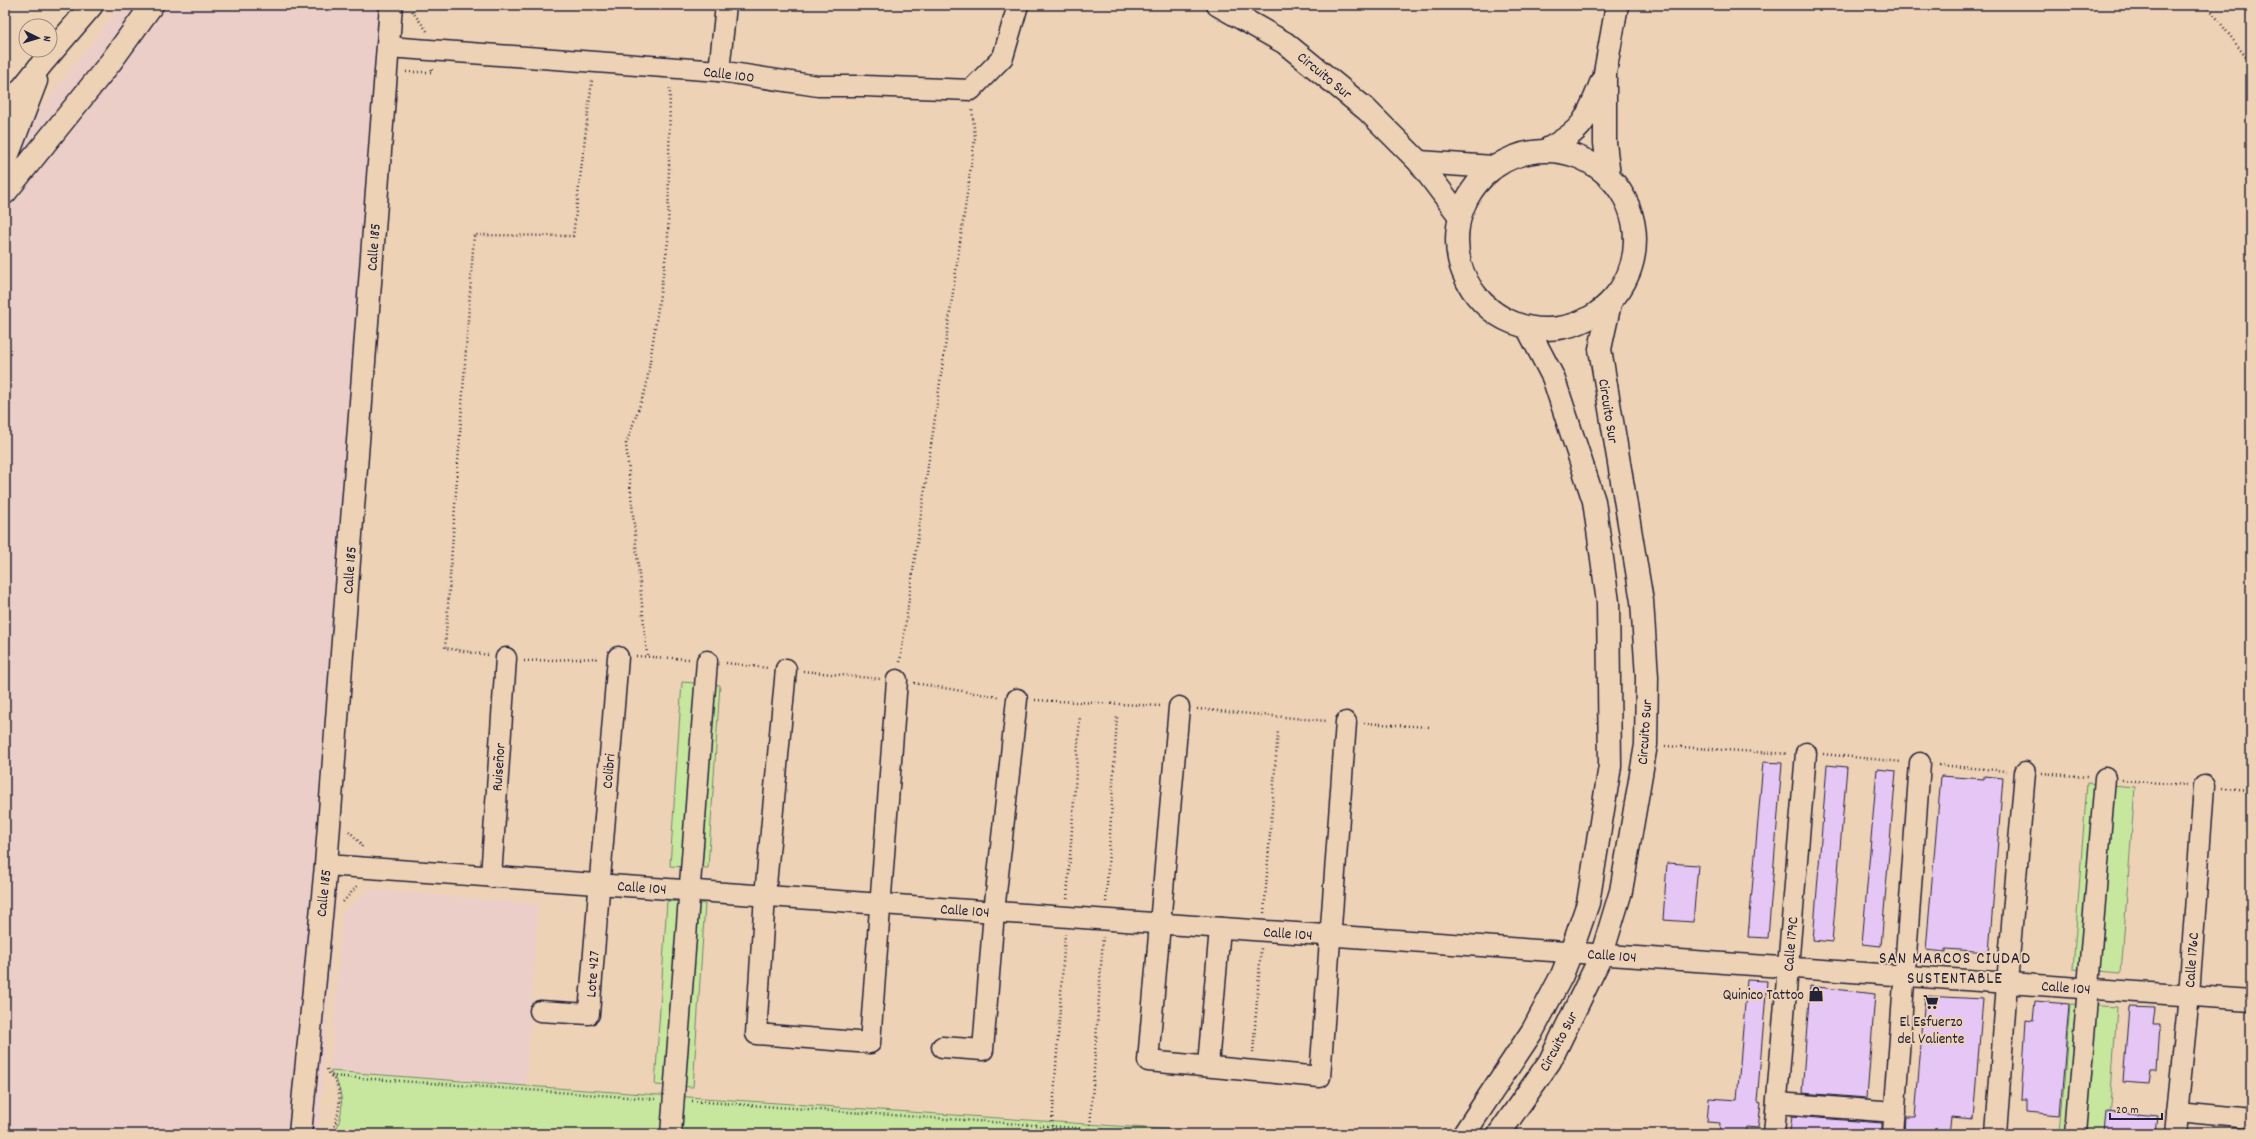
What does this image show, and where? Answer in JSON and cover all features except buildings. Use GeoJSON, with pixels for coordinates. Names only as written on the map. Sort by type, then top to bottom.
{"type":"FeatureCollection","features":[{"type":"Feature","properties":{"kind":"main road"},"geometry":{"type":"LineString","coordinates":[[5,110],[44,61],[92,5]]}},
{"type":"Feature","properties":{"kind":"main road"},"geometry":{"type":"LineString","coordinates":[[5,193],[110,63],[152,5]]}},
{"type":"Feature","properties":{"kind":"main road","name":"Circuito Sur"},"geometry":{"type":"LineString","coordinates":[[1218,5],[1285,43],[1367,110],[1419,162],[1459,215]]}},
{"type":"Feature","properties":{"kind":"main road"},"geometry":{"type":"LineString","coordinates":[[1609,176],[1605,143],[1605,73],[1617,5]]}},
{"type":"Feature","properties":{"kind":"main road","name":"Calle 185"},"geometry":{"type":"LineString","coordinates":[[300,1134],[326,865],[388,47],[401,6]]}},
{"type":"Feature","properties":{"kind":"main road"},"geometry":{"type":"LineString","coordinates":[[5,162],[44,61]]}},
{"type":"Feature","properties":{"kind":"main road"},"geometry":{"type":"LineString","coordinates":[[1548,150],[1570,137],[1587,119],[1605,73]]}},
{"type":"Feature","properties":{"kind":"main road"},"geometry":{"type":"LineString","coordinates":[[1548,150],[1577,156],[1591,162],[1609,176],[1626,199],[1634,225],[1635,253],[1626,280],[1610,303],[1586,321],[1558,330],[1528,329],[1501,318],[1478,299],[1462,274],[1456,245],[1459,215],[1472,188],[1493,167],[1519,154],[1548,150]]}},
{"type":"Feature","properties":{"kind":"main road"},"geometry":{"type":"LineString","coordinates":[[1419,162],[1493,167]]}},
{"type":"Feature","properties":{"kind":"main road","name":"Circuito Sur"},"geometry":{"type":"LineString","coordinates":[[1499,1134],[1550,1061],[1602,954],[1621,891],[1646,745],[1647,677],[1642,601],[1600,349],[1610,303]]}},
{"type":"Feature","properties":{"kind":"main road","name":"Circuito Sur"},"geometry":{"type":"LineString","coordinates":[[1464,1134],[1533,1030],[1562,975],[1588,903],[1610,766],[1608,602],[1594,501],[1553,378],[1528,329]]}},
{"type":"Feature","properties":{"kind":"street"},"geometry":{"type":"LineString","coordinates":[[719,72],[726,5]]}},
{"type":"Feature","properties":{"kind":"street"},"geometry":{"type":"LineString","coordinates":[[971,90],[1003,57],[1018,5]]}},
{"type":"Feature","properties":{"kind":"street","name":"Calle 100"},"geometry":{"type":"LineString","coordinates":[[388,47],[594,64],[719,72],[818,86],[864,86],[971,90]]}},
{"type":"Feature","properties":{"kind":"street","name":"Colibri"},"geometry":{"type":"LineString","coordinates":[[599,884],[618,657]]}},
{"type":"Feature","properties":{"kind":"street","name":"Ruiseñor"},"geometry":{"type":"LineString","coordinates":[[491,877],[506,658]]}},
{"type":"Feature","properties":{"kind":"street"},"geometry":{"type":"LineString","coordinates":[[671,1134],[707,661]]}},
{"type":"Feature","properties":{"kind":"street"},"geometry":{"type":"LineString","coordinates":[[786,669],[765,896],[756,1034],[870,1043],[879,904],[897,680]]}},
{"type":"Feature","properties":{"kind":"street"},"geometry":{"type":"LineString","coordinates":[[942,1047],[983,1050],[994,912],[1018,700]]}},
{"type":"Feature","properties":{"kind":"street"},"geometry":{"type":"LineString","coordinates":[[1179,707],[1148,1061],[1208,1065],[1320,1076],[1346,722]]}},
{"type":"Feature","properties":{"kind":"street","name":"Calle 179C"},"geometry":{"type":"LineString","coordinates":[[1774,1134],[1806,753]]}},
{"type":"Feature","properties":{"kind":"street"},"geometry":{"type":"LineString","coordinates":[[1893,1134],[1920,763]]}},
{"type":"Feature","properties":{"kind":"street"},"geometry":{"type":"LineString","coordinates":[[1996,1134],[2025,772]]}},
{"type":"Feature","properties":{"kind":"street"},"geometry":{"type":"LineString","coordinates":[[2076,1134],[2105,778]]}},
{"type":"Feature","properties":{"kind":"street","name":"Calle 176C"},"geometry":{"type":"LineString","coordinates":[[2175,1134],[2189,995],[2204,786]]}},
{"type":"Feature","properties":{"kind":"street","name":"Calle 104"},"geometry":{"type":"LineString","coordinates":[[326,865],[2251,1000]]}},
{"type":"Feature","properties":{"kind":"street","name":"Lote 427"},"geometry":{"type":"LineString","coordinates":[[540,1011],[589,1014],[599,884]]}},
{"type":"Feature","properties":{"kind":"street"},"geometry":{"type":"LineString","coordinates":[[1208,1065],[1220,928]]}},
{"type":"Feature","properties":{"kind":"street"},"geometry":{"type":"LineString","coordinates":[[1777,1103],[1895,1112]]}},
{"type":"Feature","properties":{"kind":"street"},"geometry":{"type":"LineString","coordinates":[[2177,1112],[2251,1119]]}},
{"type":"Feature","properties":{"kind":"path"},"geometry":{"type":"LineString","coordinates":[[2207,5],[2251,64]]}},
{"type":"Feature","properties":{"kind":"path"},"geometry":{"type":"LineString","coordinates":[[401,6],[412,13],[429,34]]}},
{"type":"Feature","properties":{"kind":"path"},"geometry":{"type":"LineString","coordinates":[[594,64],[573,236],[474,235],[445,648],[523,661],[647,655],[897,680],[1018,700],[1179,707],[1346,722],[1430,727]]}},
{"type":"Feature","properties":{"kind":"path"},"geometry":{"type":"LineString","coordinates":[[647,655],[626,444],[646,388],[668,241],[670,69]]}},
{"type":"Feature","properties":{"kind":"path"},"geometry":{"type":"LineString","coordinates":[[897,680],[975,138],[971,90]]}},
{"type":"Feature","properties":{"kind":"path"},"geometry":{"type":"LineString","coordinates":[[1252,1069],[1278,730]]}},
{"type":"Feature","properties":{"kind":"path"},"geometry":{"type":"LineString","coordinates":[[1646,745],[1806,753],[2251,790]]}},
{"type":"Feature","properties":{"kind":"path"},"geometry":{"type":"LineString","coordinates":[[342,904],[344,899],[358,888]]}},
{"type":"Feature","properties":{"kind":"path"},"geometry":{"type":"LineString","coordinates":[[328,1063],[327,1071],[336,1083],[339,1097],[337,1122],[331,1134]]}},
{"type":"Feature","properties":{"kind":"path"},"geometry":{"type":"LineString","coordinates":[[331,1076],[1162,1134]]}},
{"type":"Feature","properties":{"kind":"shaded area"},"geometry":{"type":"Polygon","coordinates":[[[120,5],[401,5],[319,1134],[5,1134],[5,155],[120,5]]]}},
{"type":"Feature","properties":{"kind":"shaded area"},"geometry":{"type":"Polygon","coordinates":[[[370,889],[538,904],[526,1086],[330,1071],[342,913],[370,889]]]}},
{"type":"Feature","properties":{"kind":"green space"},"geometry":{"type":"Polygon","coordinates":[[[682,682],[720,685],[708,868],[670,866],[682,682]]]}},
{"type":"Feature","properties":{"kind":"green space"},"geometry":{"type":"Polygon","coordinates":[[[2087,783],[2135,787],[2121,973],[2073,969],[2087,783]]]}},
{"type":"Feature","properties":{"kind":"green space"},"geometry":{"type":"Polygon","coordinates":[[[667,901],[705,904],[693,1087],[655,1085],[667,901]]]}},
{"type":"Feature","properties":{"kind":"green space"},"geometry":{"type":"Polygon","coordinates":[[[2070,1004],[2117,1007],[2108,1134],[2060,1134],[2070,1004]]]}},
{"type":"Feature","properties":{"kind":"green space"},"geometry":{"type":"Polygon","coordinates":[[[330,1071],[526,1086],[1234,1134],[335,1132],[342,1108],[342,1101],[335,1078],[330,1071]]]}},
{"type":"Feature","properties":{"kind":"place","name":"Quinico Tattoo"},"geometry":{"type":"Point","coordinates":[1816,994]}},
{"type":"Feature","properties":{"kind":"place","name":"El Esfuerzo del Valiente"},"geometry":{"type":"Point","coordinates":[1931,1002]}},
{"type":"Feature","properties":{"kind":"district","name":"SAN MARCOS CIUDAD SUSTENTABLE"},"geometry":{"type":"Point","coordinates":[1955,967]}}]}
